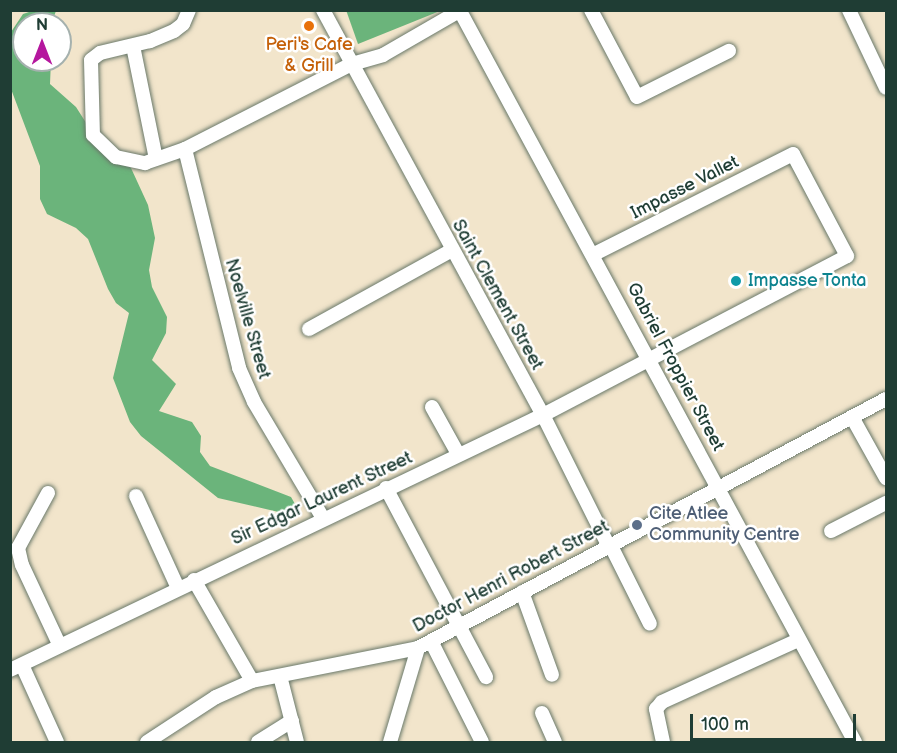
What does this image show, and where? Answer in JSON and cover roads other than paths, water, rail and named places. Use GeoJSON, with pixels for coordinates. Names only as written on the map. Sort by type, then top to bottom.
{"type":"FeatureCollection","features":[{"type":"Feature","properties":{"kind":"street"},"geometry":{"type":"LineString","coordinates":[[189,10],[183,24],[174,31],[133,46],[100,53],[91,60],[90,118],[99,144],[116,157],[133,163],[156,159],[185,149],[352,64],[383,55],[461,11]]}},
{"type":"Feature","properties":{"kind":"street","name":"Saint Clement Street"},"geometry":{"type":"LineString","coordinates":[[322,10],[543,414],[650,624]]}},
{"type":"Feature","properties":{"kind":"street"},"geometry":{"type":"LineString","coordinates":[[591,10],[638,97],[729,51]]}},
{"type":"Feature","properties":{"kind":"street"},"geometry":{"type":"LineString","coordinates":[[849,10],[886,88]]}},
{"type":"Feature","properties":{"kind":"street","name":"Gabriel Froppier Street"},"geometry":{"type":"LineString","coordinates":[[461,11],[719,486],[853,742]]}},
{"type":"Feature","properties":{"kind":"street"},"geometry":{"type":"LineString","coordinates":[[133,46],[156,159]]}},
{"type":"Feature","properties":{"kind":"street","name":"Noelville Street"},"geometry":{"type":"LineString","coordinates":[[185,149],[239,368],[254,402],[323,518]]}},
{"type":"Feature","properties":{"kind":"street","name":"Impasse Vallet"},"geometry":{"type":"LineString","coordinates":[[594,254],[793,154],[847,256],[650,360]]}},
{"type":"Feature","properties":{"kind":"street"},"geometry":{"type":"LineString","coordinates":[[309,329],[452,250]]}},
{"type":"Feature","properties":{"kind":"street","name":"Sir Edgar Laurent Street"},"geometry":{"type":"LineString","coordinates":[[16,667],[543,414],[650,360]]}},
{"type":"Feature","properties":{"kind":"street","name":"Doctor Henri Robert Street"},"geometry":{"type":"LineString","coordinates":[[147,742],[216,698],[252,681],[418,648],[886,399]]}},
{"type":"Feature","properties":{"kind":"street"},"geometry":{"type":"LineString","coordinates":[[432,407],[458,454]]}},
{"type":"Feature","properties":{"kind":"street"},"geometry":{"type":"LineString","coordinates":[[852,417],[886,478]]}},
{"type":"Feature","properties":{"kind":"street"},"geometry":{"type":"LineString","coordinates":[[386,488],[486,677]]}},
{"type":"Feature","properties":{"kind":"street"},"geometry":{"type":"LineString","coordinates":[[48,493],[18,548],[22,565],[60,646]]}},
{"type":"Feature","properties":{"kind":"street"},"geometry":{"type":"LineString","coordinates":[[136,496],[178,588]]}},
{"type":"Feature","properties":{"kind":"street"},"geometry":{"type":"LineString","coordinates":[[831,531],[886,503]]}},
{"type":"Feature","properties":{"kind":"street"},"geometry":{"type":"LineString","coordinates":[[194,580],[252,681]]}},
{"type":"Feature","properties":{"kind":"street"},"geometry":{"type":"LineString","coordinates":[[522,592],[552,675]]}},
{"type":"Feature","properties":{"kind":"street"},"geometry":{"type":"LineString","coordinates":[[663,742],[657,723],[656,709],[662,702],[798,640]]}},
{"type":"Feature","properties":{"kind":"street"},"geometry":{"type":"LineString","coordinates":[[431,641],[482,742]]}},
{"type":"Feature","properties":{"kind":"street"},"geometry":{"type":"LineString","coordinates":[[390,742],[418,648]]}},
{"type":"Feature","properties":{"kind":"street"},"geometry":{"type":"LineString","coordinates":[[16,667],[57,742]]}},
{"type":"Feature","properties":{"kind":"street"},"geometry":{"type":"LineString","coordinates":[[280,676],[297,742]]}},
{"type":"Feature","properties":{"kind":"street"},"geometry":{"type":"LineString","coordinates":[[542,713],[555,742]]}},
{"type":"Feature","properties":{"kind":"street"},"geometry":{"type":"LineString","coordinates":[[258,742],[292,721]]}},
{"type":"Feature","properties":{"kind":"place","name":"Peri's Cafe & Grill"},"geometry":{"type":"Point","coordinates":[309,26]}},
{"type":"Feature","properties":{"kind":"place","name":"Impasse Tonta"},"geometry":{"type":"Point","coordinates":[736,281]}},
{"type":"Feature","properties":{"kind":"place","name":"Cite Atlee Community Centre"},"geometry":{"type":"Point","coordinates":[637,525]}}]}
